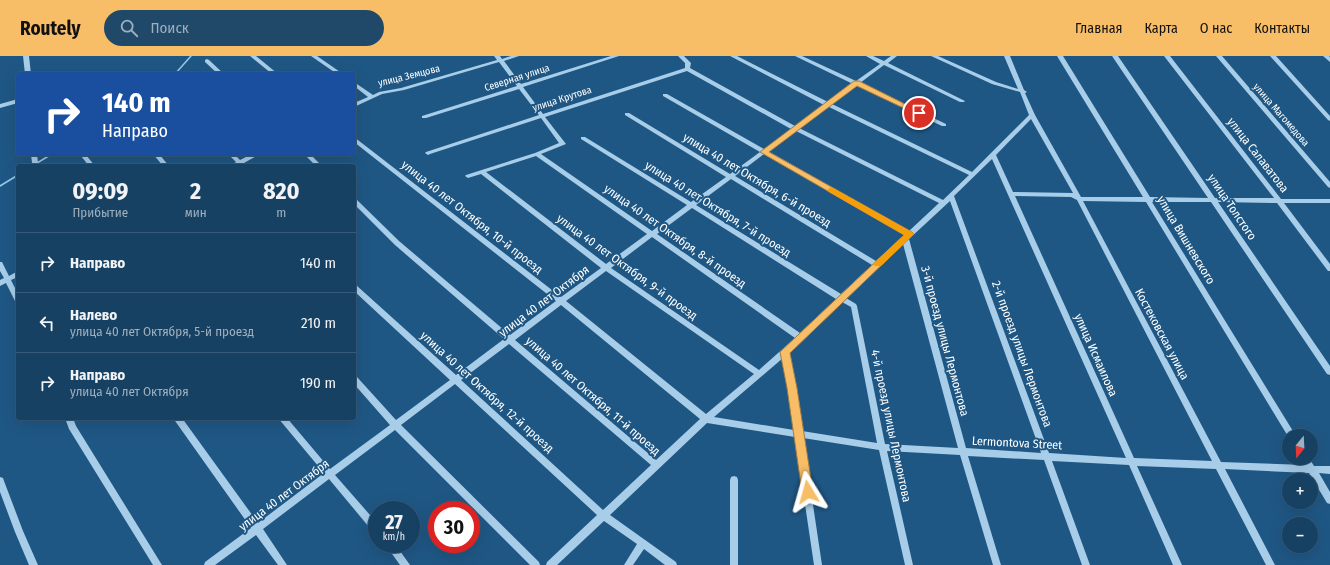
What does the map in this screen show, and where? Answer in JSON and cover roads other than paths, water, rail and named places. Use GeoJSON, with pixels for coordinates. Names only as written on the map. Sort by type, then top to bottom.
{"type":"FeatureCollection","features":[{"type":"Feature","properties":{"kind":"street"},"geometry":{"type":"LineString","coordinates":[[26,56],[28,72]]}},
{"type":"Feature","properties":{"kind":"street"},"geometry":{"type":"LineString","coordinates":[[253,56],[273,72]]}},
{"type":"Feature","properties":{"kind":"street"},"geometry":{"type":"LineString","coordinates":[[314,56],[337,72]]}},
{"type":"Feature","properties":{"kind":"street","name":"улица Земцова"},"geometry":{"type":"LineString","coordinates":[[356,104],[371,96],[381,93],[402,89],[499,58],[516,56]]}},
{"type":"Feature","properties":{"kind":"street","name":"Северная улица"},"geometry":{"type":"LineString","coordinates":[[424,117],[616,56]]}},
{"type":"Feature","properties":{"kind":"street"},"geometry":{"type":"LineString","coordinates":[[681,56],[688,63],[687,69],[794,128],[944,203]]}},
{"type":"Feature","properties":{"kind":"street"},"geometry":{"type":"LineString","coordinates":[[733,56],[827,104],[972,174]]}},
{"type":"Feature","properties":{"kind":"street"},"geometry":{"type":"LineString","coordinates":[[798,56],[944,125]]}},
{"type":"Feature","properties":{"kind":"street"},"geometry":{"type":"LineString","coordinates":[[869,56],[962,101]]}},
{"type":"Feature","properties":{"kind":"street","name":"улица 40 лет Октября"},"geometry":{"type":"LineString","coordinates":[[208,565],[258,530],[330,473],[764,152],[794,128],[894,56]]}},
{"type":"Feature","properties":{"kind":"street"},"geometry":{"type":"LineString","coordinates":[[934,56],[994,82],[1024,92]]}},
{"type":"Feature","properties":{"kind":"street","name":"Костековская улица"},"geometry":{"type":"LineString","coordinates":[[1007,56],[1024,92],[1032,115],[1079,199],[1271,565]]}},
{"type":"Feature","properties":{"kind":"street","name":"улица Вишневского"},"geometry":{"type":"LineString","coordinates":[[1060,56],[1288,429]]}},
{"type":"Feature","properties":{"kind":"street","name":"улица Толстого"},"geometry":{"type":"LineString","coordinates":[[1116,56],[1330,372]]}},
{"type":"Feature","properties":{"kind":"street","name":"улица Салаватова"},"geometry":{"type":"LineString","coordinates":[[1167,56],[1330,269]]}},
{"type":"Feature","properties":{"kind":"street","name":"улица Магомедова"},"geometry":{"type":"LineString","coordinates":[[1219,56],[1330,186]]}},
{"type":"Feature","properties":{"kind":"street"},"geometry":{"type":"LineString","coordinates":[[1273,56],[1330,119]]}},
{"type":"Feature","properties":{"kind":"street"},"geometry":{"type":"LineString","coordinates":[[1326,56],[1330,60]]}},
{"type":"Feature","properties":{"kind":"street"},"geometry":{"type":"LineString","coordinates":[[468,176],[563,144],[543,115],[499,58]]}},
{"type":"Feature","properties":{"kind":"street"},"geometry":{"type":"LineString","coordinates":[[208,61],[219,72]]}},
{"type":"Feature","properties":{"kind":"street","name":"улица Крутова"},"geometry":{"type":"LineString","coordinates":[[428,153],[687,69]]}},
{"type":"Feature","properties":{"kind":"street"},"geometry":{"type":"LineString","coordinates":[[356,85],[371,96]]}},
{"type":"Feature","properties":{"kind":"street"},"geometry":{"type":"LineString","coordinates":[[665,95],[907,236]]}},
{"type":"Feature","properties":{"kind":"street"},"geometry":{"type":"LineString","coordinates":[[0,106],[16,102]]}},
{"type":"Feature","properties":{"kind":"street","name":"улица 40 лет Октября, 6-й проезд"},"geometry":{"type":"LineString","coordinates":[[627,114],[877,265]]}},
{"type":"Feature","properties":{"kind":"street"},"geometry":{"type":"LineString","coordinates":[[550,565],[706,419],[785,352],[907,236],[944,203],[1032,115]]}},
{"type":"Feature","properties":{"kind":"street","name":"улица 40 лет Октября, 7-й проезд"},"geometry":{"type":"LineString","coordinates":[[583,138],[690,206],[842,298]]}},
{"type":"Feature","properties":{"kind":"street","name":"улица 40 лет Октября, 10-й проезд"},"geometry":{"type":"LineString","coordinates":[[356,141],[561,301],[706,419]]}},
{"type":"Feature","properties":{"kind":"street","name":"улица 40 лет Октября, 8-й проезд"},"geometry":{"type":"LineString","coordinates":[[537,154],[653,233],[800,337]]}},
{"type":"Feature","properties":{"kind":"street","name":"улица Исмаилова"},"geometry":{"type":"LineString","coordinates":[[993,155],[1133,462],[1178,565]]}},
{"type":"Feature","properties":{"kind":"street"},"geometry":{"type":"LineString","coordinates":[[84,156],[90,164]]}},
{"type":"Feature","properties":{"kind":"street"},"geometry":{"type":"LineString","coordinates":[[158,156],[164,164]]}},
{"type":"Feature","properties":{"kind":"street"},"geometry":{"type":"LineString","coordinates":[[233,156],[241,164],[254,156]]}},
{"type":"Feature","properties":{"kind":"street"},"geometry":{"type":"LineString","coordinates":[[309,156],[317,164]]}},
{"type":"Feature","properties":{"kind":"street","name":"улица 40 лет Октября, 9-й проезд"},"geometry":{"type":"LineString","coordinates":[[484,174],[606,268],[759,374]]}},
{"type":"Feature","properties":{"kind":"street"},"geometry":{"type":"LineString","coordinates":[[1011,194],[1072,196],[1079,199],[1330,202]]}},
{"type":"Feature","properties":{"kind":"street","name":"2-й проезд улицы Лермонтова"},"geometry":{"type":"LineString","coordinates":[[951,196],[1086,565]]}},
{"type":"Feature","properties":{"kind":"street","name":"улица 40 лет Октября, 11-й проезд"},"geometry":{"type":"LineString","coordinates":[[356,202],[397,243],[656,465]]}},
{"type":"Feature","properties":{"kind":"street","name":"3-й проезд улицы Лермонтова"},"geometry":{"type":"LineString","coordinates":[[907,236],[963,452],[997,565]]}},
{"type":"Feature","properties":{"kind":"street"},"geometry":{"type":"LineString","coordinates":[[0,264],[16,297]]}},
{"type":"Feature","properties":{"kind":"street"},"geometry":{"type":"LineString","coordinates":[[0,283],[16,275]]}},
{"type":"Feature","properties":{"kind":"street","name":"улица 40 лет Октября, 12-й проезд"},"geometry":{"type":"LineString","coordinates":[[356,289],[603,515],[673,565]]}},
{"type":"Feature","properties":{"kind":"street","name":"4-й проезд улицы Лермонтова"},"geometry":{"type":"LineString","coordinates":[[842,298],[854,306],[882,447],[909,565]]}},
{"type":"Feature","properties":{"kind":"street"},"geometry":{"type":"LineString","coordinates":[[785,352],[799,434],[818,565]]}},
{"type":"Feature","properties":{"kind":"street"},"geometry":{"type":"LineString","coordinates":[[356,381],[395,425],[536,565]]}},
{"type":"Feature","properties":{"kind":"street","name":"Lermontova Street"},"geometry":{"type":"LineString","coordinates":[[706,419],[882,447],[1133,462],[1330,470]]}},
{"type":"Feature","properties":{"kind":"street"},"geometry":{"type":"LineString","coordinates":[[70,420],[72,427],[158,565]]}},
{"type":"Feature","properties":{"kind":"street"},"geometry":{"type":"LineString","coordinates":[[178,420],[283,565]]}},
{"type":"Feature","properties":{"kind":"street"},"geometry":{"type":"LineString","coordinates":[[284,420],[368,519]]}},
{"type":"Feature","properties":{"kind":"street"},"geometry":{"type":"LineString","coordinates":[[1309,465],[1330,500]]}},
{"type":"Feature","properties":{"kind":"street"},"geometry":{"type":"LineString","coordinates":[[734,480],[734,565]]}},
{"type":"Feature","properties":{"kind":"street"},"geometry":{"type":"LineString","coordinates":[[0,481],[19,532],[34,565]]}},
{"type":"Feature","properties":{"kind":"street"},"geometry":{"type":"LineString","coordinates":[[628,565],[643,543]]}},
{"type":"Feature","properties":{"kind":"street"},"geometry":{"type":"LineString","coordinates":[[396,553],[406,565]]}},
{"type":"Feature","properties":{"kind":"waterway"},"geometry":{"type":"LineString","coordinates":[[177,72],[191,56]]}},
{"type":"Feature","properties":{"kind":"waterway"},"geometry":{"type":"LineString","coordinates":[[35,164],[49,156]]}},
{"type":"Feature","properties":{"kind":"waterway"},"geometry":{"type":"LineString","coordinates":[[0,186],[16,176]]}}]}
